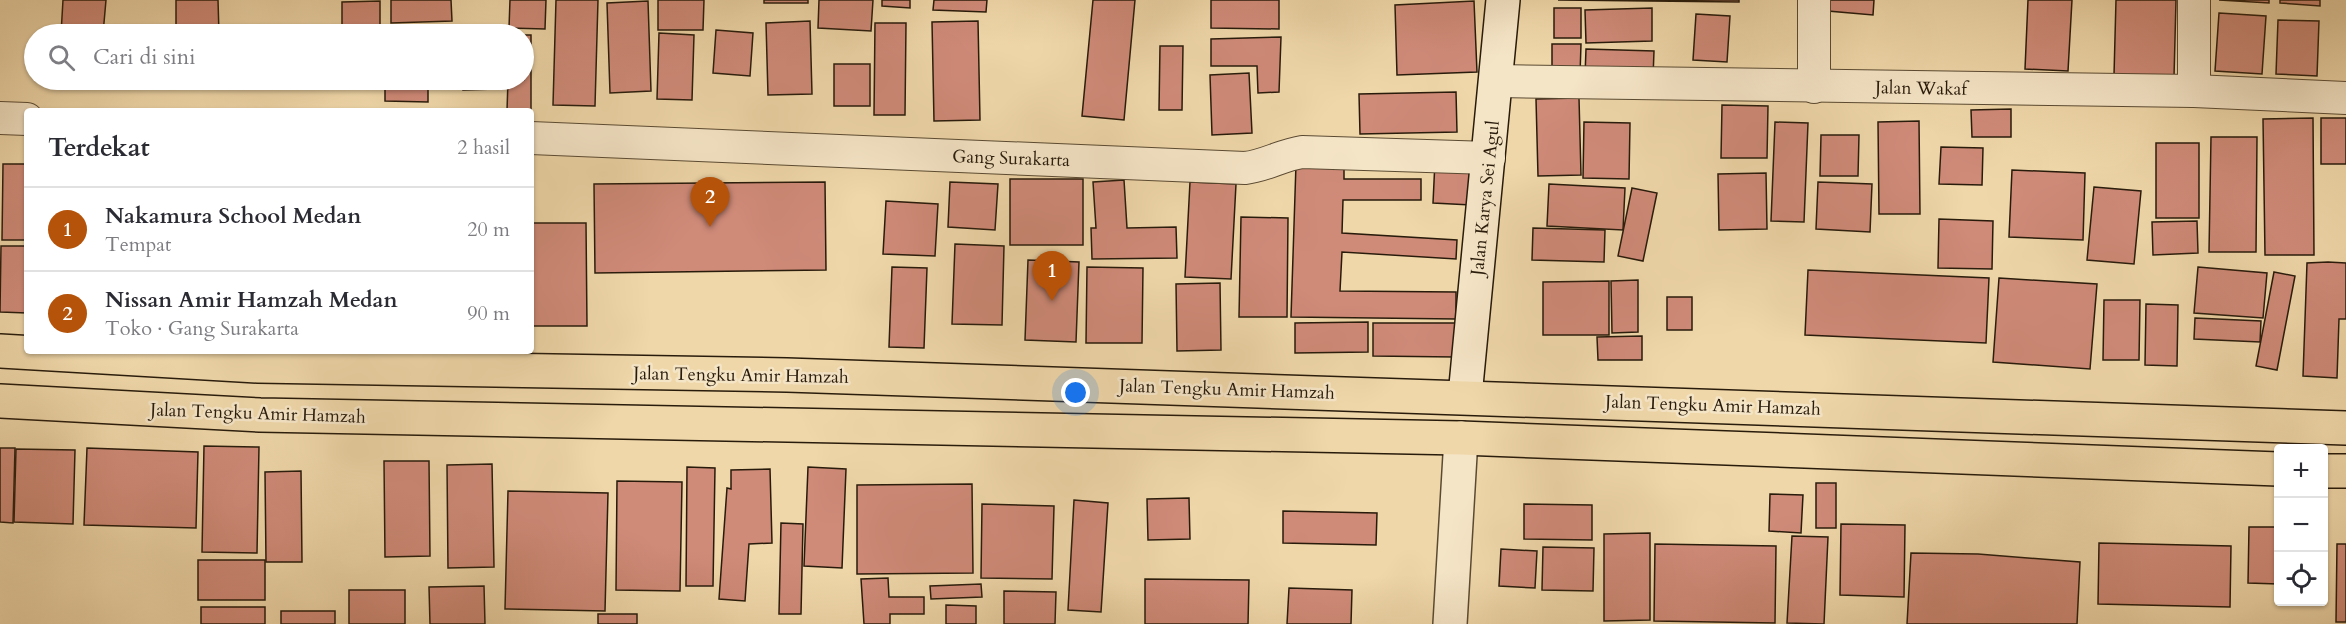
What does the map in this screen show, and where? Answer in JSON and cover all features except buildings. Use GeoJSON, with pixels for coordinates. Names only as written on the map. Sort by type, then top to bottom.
{"type":"FeatureCollection","features":[{"type":"Feature","properties":{"kind":"main road","name":"Jalan Karya Sei Agul"},"geometry":{"type":"LineString","coordinates":[[1465,396],[1503,0]]}},
{"type":"Feature","properties":{"kind":"main road","name":"Jalan Tengku Amir Hamzah"},"geometry":{"type":"LineString","coordinates":[[0,351],[24,352]]}},
{"type":"Feature","properties":{"kind":"main road","name":"Jalan Tengku Amir Hamzah"},"geometry":{"type":"LineString","coordinates":[[52,354],[258,366],[787,375],[1465,396],[2346,428]]}},
{"type":"Feature","properties":{"kind":"main road"},"geometry":{"type":"LineString","coordinates":[[258,366],[260,415]]}},
{"type":"Feature","properties":{"kind":"main road"},"geometry":{"type":"LineString","coordinates":[[571,371],[572,421]]}},
{"type":"Feature","properties":{"kind":"main road","name":"Jalan Tengku Amir Hamzah"},"geometry":{"type":"LineString","coordinates":[[0,401],[260,415],[1461,438],[2274,469]]}},
{"type":"Feature","properties":{"kind":"main road"},"geometry":{"type":"LineString","coordinates":[[1450,624],[1461,438]]}},
{"type":"Feature","properties":{"kind":"main road"},"geometry":{"type":"LineString","coordinates":[[2328,471],[2346,471]]}},
{"type":"Feature","properties":{"kind":"street"},"geometry":{"type":"LineString","coordinates":[[1814,0],[1814,87]]}},
{"type":"Feature","properties":{"kind":"street"},"geometry":{"type":"LineString","coordinates":[[2194,0],[2194,91]]}},
{"type":"Feature","properties":{"kind":"street","name":"Jalan Wakaf"},"geometry":{"type":"LineString","coordinates":[[1497,81],[2194,91],[2346,89]]}},
{"type":"Feature","properties":{"kind":"street"},"geometry":{"type":"LineString","coordinates":[[0,118],[24,119]]}},
{"type":"Feature","properties":{"kind":"street","name":"Gang Surakarta"},"geometry":{"type":"LineString","coordinates":[[534,138],[1245,168],[1260,166],[1286,155],[1302,152],[1489,158]]}},
{"type":"Feature","properties":{"kind":"place","name":"Nissan Amir Hamzah Medan"},"geometry":{"type":"Point","coordinates":[710,227]}},
{"type":"Feature","properties":{"kind":"place","name":"Nakamura School Medan"},"geometry":{"type":"Point","coordinates":[1052,301]}}]}
